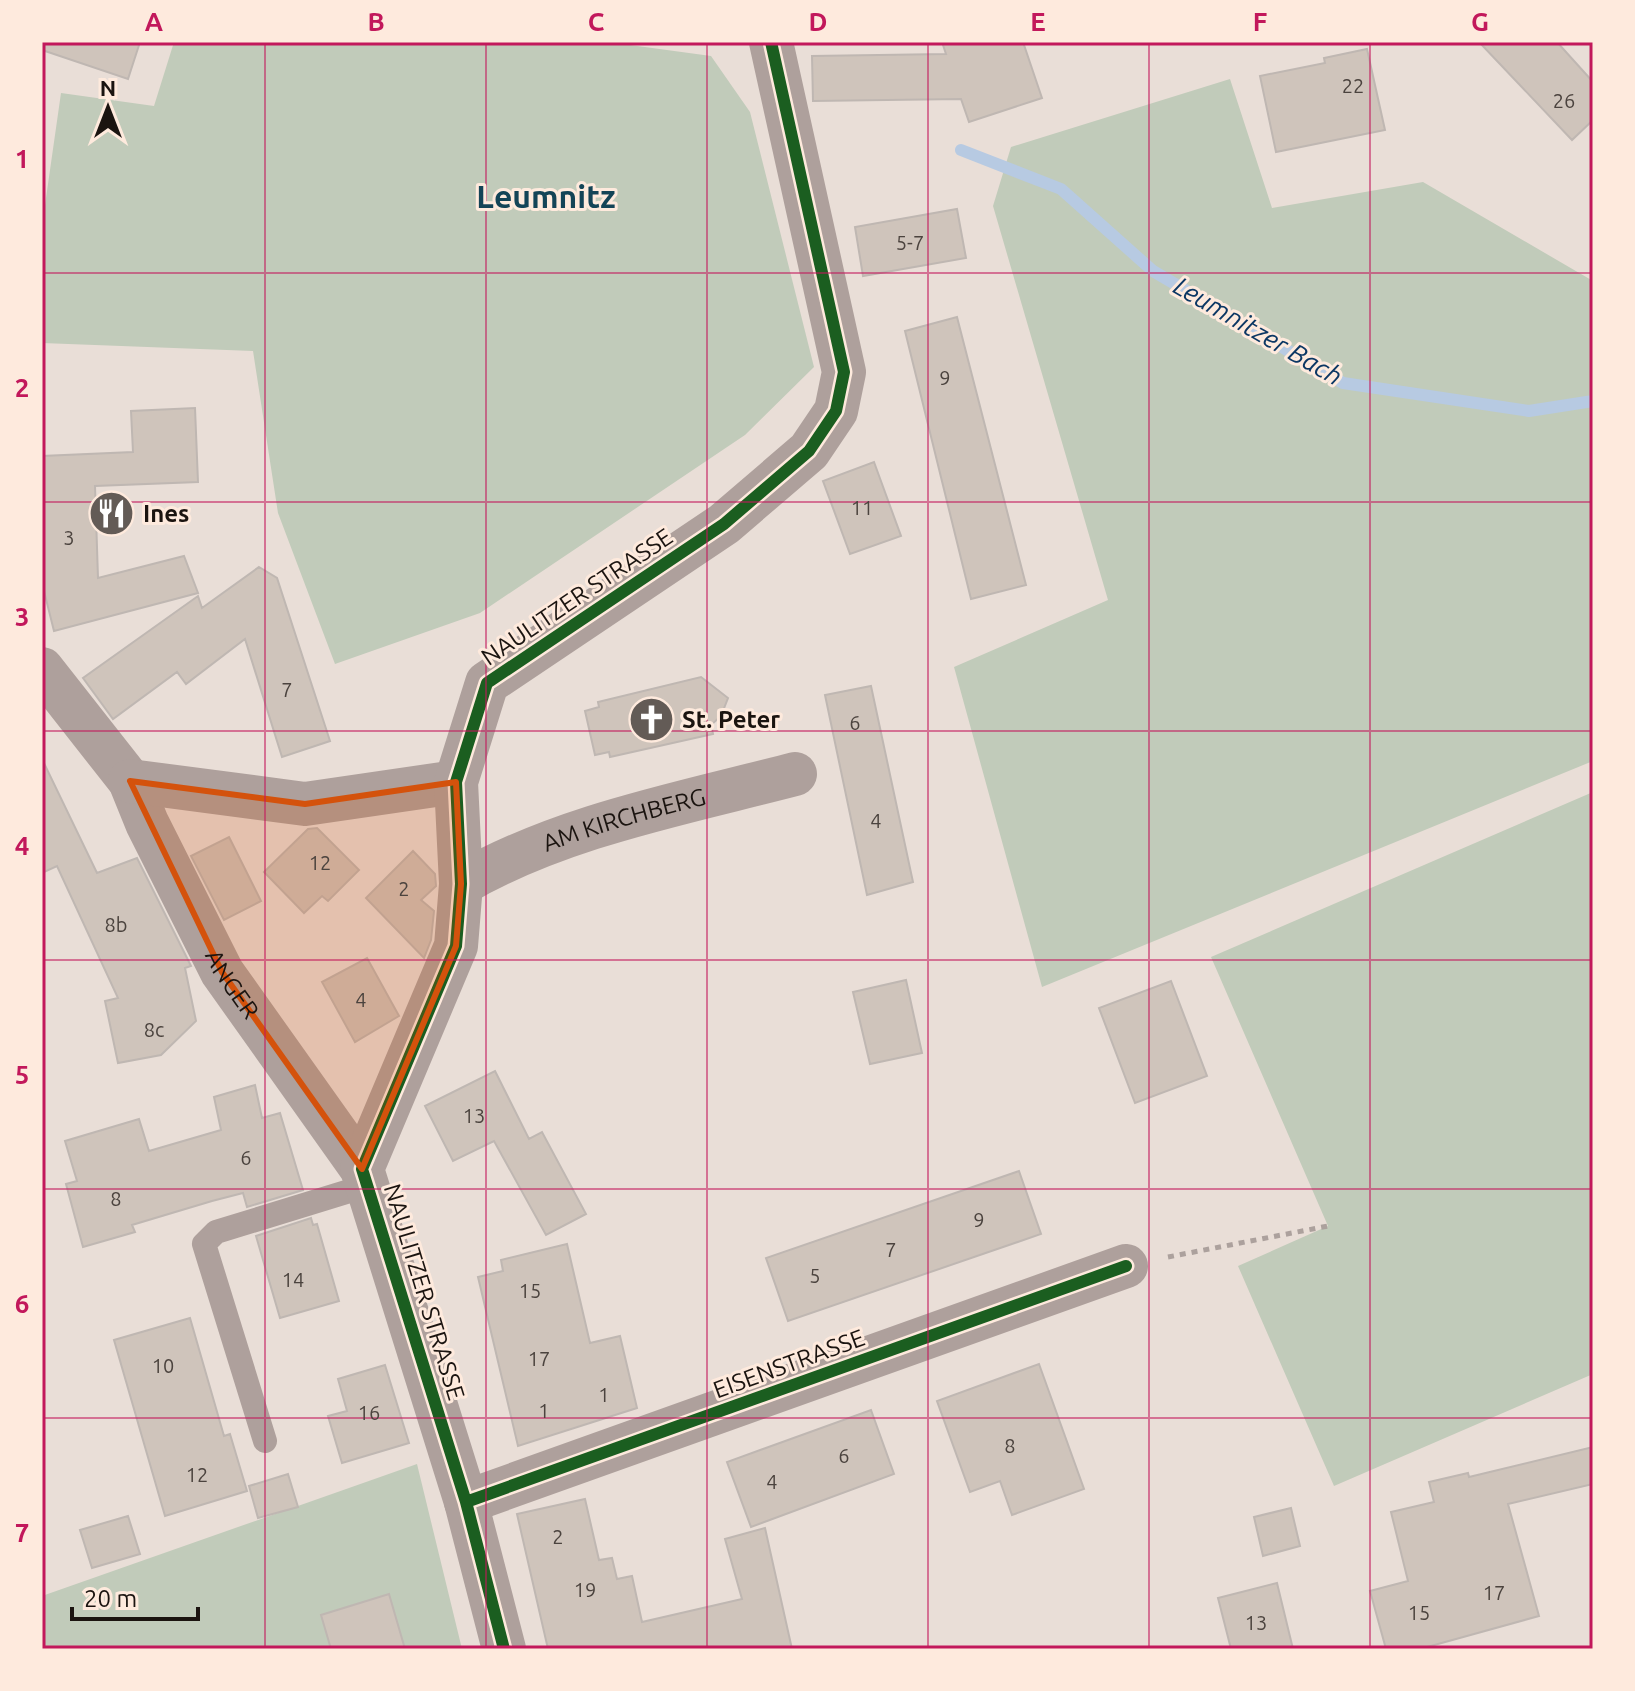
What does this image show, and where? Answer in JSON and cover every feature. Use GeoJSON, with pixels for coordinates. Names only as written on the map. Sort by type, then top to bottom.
{"type":"FeatureCollection","features":[{"type":"Feature","properties":{"kind":"street","name":"NAULITZER STRASSE"},"geometry":{"type":"LineString","coordinates":[[504,1649],[466,1502],[366,1177],[456,946],[461,884],[456,782],[487,683],[724,524],[809,451],[836,411],[844,372],[771,42]]}},
{"type":"Feature","properties":{"kind":"street","name":"ANGER"},"geometry":{"type":"LineString","coordinates":[[42,669],[130,781],[147,823],[222,972],[366,1177]]}},
{"type":"Feature","properties":{"kind":"street","name":"AM KIRCHBERG"},"geometry":{"type":"LineString","coordinates":[[461,884],[590,827],[795,774]]}},
{"type":"Feature","properties":{"kind":"street"},"geometry":{"type":"LineString","coordinates":[[130,781],[305,804],[456,782]]}},
{"type":"Feature","properties":{"kind":"street","name":"EISENSTRASSE"},"geometry":{"type":"LineString","coordinates":[[466,1502],[1126,1266]]}},
{"type":"Feature","properties":{"kind":"lane"},"geometry":{"type":"LineString","coordinates":[[265,1441],[204,1244],[216,1232],[366,1177]]}},
{"type":"Feature","properties":{"kind":"path"},"geometry":{"type":"LineString","coordinates":[[1126,1266],[1328,1226]]}},
{"type":"Feature","properties":{"kind":"highlighted area"},"geometry":{"type":"Polygon","coordinates":[[[130,781],[305,804],[456,782],[461,884],[456,946],[362,1169],[222,972],[130,781]]]}},
{"type":"Feature","properties":{"kind":"green space"},"geometry":{"type":"Polygon","coordinates":[[[174,42],[608,42],[711,56],[750,112],[814,367],[745,435],[480,613],[335,664],[278,513],[253,351],[42,343],[42,226],[61,93],[154,106],[174,42]]]}},
{"type":"Feature","properties":{"kind":"green space"},"geometry":{"type":"Polygon","coordinates":[[[1230,79],[1272,208],[1423,182],[1593,281],[1593,761],[1042,987],[954,667],[1108,600],[993,206],[1011,147],[1230,79]]]}},
{"type":"Feature","properties":{"kind":"green space"},"geometry":{"type":"Polygon","coordinates":[[[1593,792],[1593,1374],[1334,1486],[1238,1266],[1328,1226],[1211,957],[1593,792]]]}},
{"type":"Feature","properties":{"kind":"green space"},"geometry":{"type":"Polygon","coordinates":[[[417,1464],[462,1649],[42,1649],[42,1596],[417,1464]]]}},
{"type":"Feature","properties":{"kind":"building"},"geometry":{"type":"Polygon","coordinates":[[[42,42],[140,42],[128,79],[42,50],[42,42]]]}},
{"type":"Feature","properties":{"kind":"building"},"geometry":{"type":"Polygon","coordinates":[[[942,42],[1023,42],[1042,98],[969,122],[961,99],[813,101],[812,56],[946,54],[942,42]]]}},
{"type":"Feature","properties":{"kind":"building"},"geometry":{"type":"Polygon","coordinates":[[[1479,42],[1557,42],[1593,82],[1593,120],[1572,140],[1479,42]]]}},
{"type":"Feature","properties":{"kind":"building"},"geometry":{"type":"Polygon","coordinates":[[[1367,49],[1385,130],[1276,152],[1260,76],[1325,63],[1324,58],[1367,49]]]}},
{"type":"Feature","properties":{"kind":"building"},"geometry":{"type":"Polygon","coordinates":[[[957,209],[966,258],[863,276],[855,227],[957,209]]]}},
{"type":"Feature","properties":{"kind":"building"},"geometry":{"type":"Polygon","coordinates":[[[957,317],[1026,585],[971,599],[905,331],[957,317]]]}},
{"type":"Feature","properties":{"kind":"building"},"geometry":{"type":"Polygon","coordinates":[[[195,408],[198,482],[95,486],[98,578],[184,556],[198,593],[54,631],[42,583],[42,456],[133,452],[131,411],[195,408]]]}},
{"type":"Feature","properties":{"kind":"building"},"geometry":{"type":"Polygon","coordinates":[[[874,462],[901,536],[850,554],[823,481],[874,462]]]}},
{"type":"Feature","properties":{"kind":"building"},"geometry":{"type":"Polygon","coordinates":[[[259,567],[277,578],[330,741],[282,757],[245,639],[186,684],[177,672],[113,719],[83,678],[198,596],[202,608],[259,567]]]}},
{"type":"Feature","properties":{"kind":"building","name":"St. Peter"},"geometry":{"type":"Polygon","coordinates":[[[701,677],[728,698],[721,716],[711,725],[713,734],[610,757],[609,752],[595,755],[585,711],[599,707],[598,702],[701,677]]]}},
{"type":"Feature","properties":{"kind":"building"},"geometry":{"type":"Polygon","coordinates":[[[871,686],[913,882],[867,895],[825,695],[871,686]]]}},
{"type":"Feature","properties":{"kind":"building"},"geometry":{"type":"Polygon","coordinates":[[[42,759],[97,873],[137,858],[191,966],[185,968],[196,1021],[161,1055],[118,1063],[105,1001],[118,998],[57,866],[42,873],[42,759]]]}},
{"type":"Feature","properties":{"kind":"building"},"geometry":{"type":"Polygon","coordinates":[[[317,828],[359,870],[328,901],[322,896],[304,913],[264,872],[308,829],[317,828]]]}},
{"type":"Feature","properties":{"kind":"building"},"geometry":{"type":"Polygon","coordinates":[[[229,837],[261,901],[224,920],[191,856],[229,837]]]}},
{"type":"Feature","properties":{"kind":"building"},"geometry":{"type":"Polygon","coordinates":[[[413,851],[435,874],[436,886],[421,900],[434,911],[431,940],[424,958],[366,898],[413,851]]]}},
{"type":"Feature","properties":{"kind":"building"},"geometry":{"type":"Polygon","coordinates":[[[367,958],[399,1016],[355,1042],[322,982],[367,958]]]}},
{"type":"Feature","properties":{"kind":"building"},"geometry":{"type":"Polygon","coordinates":[[[906,980],[922,1053],[870,1064],[853,992],[906,980]]]}},
{"type":"Feature","properties":{"kind":"building"},"geometry":{"type":"Polygon","coordinates":[[[1171,981],[1207,1076],[1135,1103],[1099,1008],[1171,981]]]}},
{"type":"Feature","properties":{"kind":"building"},"geometry":{"type":"Polygon","coordinates":[[[495,1071],[529,1139],[542,1132],[586,1214],[546,1235],[494,1141],[453,1161],[425,1106],[495,1071]]]}},
{"type":"Feature","properties":{"kind":"building"},"geometry":{"type":"Polygon","coordinates":[[[255,1085],[262,1118],[280,1113],[303,1190],[247,1207],[243,1193],[212,1201],[132,1225],[135,1232],[83,1247],[66,1184],[77,1181],[65,1141],[139,1119],[149,1151],[221,1130],[214,1097],[255,1085]]]}},
{"type":"Feature","properties":{"kind":"building"},"geometry":{"type":"Polygon","coordinates":[[[1019,1171],[1041,1234],[788,1321],[766,1258],[1019,1171]]]}},
{"type":"Feature","properties":{"kind":"building"},"geometry":{"type":"Polygon","coordinates":[[[311,1218],[313,1225],[317,1224],[339,1301],[280,1318],[256,1236],[311,1218]]]}},
{"type":"Feature","properties":{"kind":"building"},"geometry":{"type":"Polygon","coordinates":[[[567,1244],[590,1343],[620,1336],[637,1408],[518,1446],[478,1277],[503,1271],[501,1260],[567,1244]]]}},
{"type":"Feature","properties":{"kind":"building"},"geometry":{"type":"Polygon","coordinates":[[[190,1318],[224,1436],[230,1434],[247,1491],[165,1516],[114,1340],[190,1318]]]}},
{"type":"Feature","properties":{"kind":"building"},"geometry":{"type":"Polygon","coordinates":[[[1039,1364],[1084,1489],[1012,1515],[1000,1481],[970,1492],[937,1401],[1039,1364]]]}},
{"type":"Feature","properties":{"kind":"building"},"geometry":{"type":"Polygon","coordinates":[[[385,1365],[409,1443],[342,1463],[328,1416],[347,1411],[338,1379],[385,1365]]]}},
{"type":"Feature","properties":{"kind":"building"},"geometry":{"type":"Polygon","coordinates":[[[871,1410],[894,1474],[751,1527],[727,1462],[871,1410]]]}},
{"type":"Feature","properties":{"kind":"building"},"geometry":{"type":"Polygon","coordinates":[[[1593,1447],[1593,1484],[1508,1504],[1539,1616],[1420,1649],[1386,1649],[1370,1591],[1408,1581],[1391,1512],[1434,1502],[1429,1482],[1468,1473],[1469,1477],[1593,1447]]]}},
{"type":"Feature","properties":{"kind":"building"},"geometry":{"type":"Polygon","coordinates":[[[288,1474],[298,1507],[258,1518],[249,1486],[288,1474]]]}},
{"type":"Feature","properties":{"kind":"building"},"geometry":{"type":"Polygon","coordinates":[[[585,1499],[599,1560],[612,1558],[617,1579],[632,1576],[642,1622],[742,1599],[725,1539],[765,1528],[792,1649],[548,1649],[517,1514],[585,1499]]]}},
{"type":"Feature","properties":{"kind":"building"},"geometry":{"type":"Polygon","coordinates":[[[1291,1508],[1300,1546],[1263,1556],[1254,1517],[1291,1508]]]}},
{"type":"Feature","properties":{"kind":"building"},"geometry":{"type":"Polygon","coordinates":[[[128,1516],[140,1554],[92,1568],[80,1530],[128,1516]]]}},
{"type":"Feature","properties":{"kind":"building"},"geometry":{"type":"Polygon","coordinates":[[[1277,1583],[1293,1649],[1231,1649],[1218,1598],[1277,1583]]]}},
{"type":"Feature","properties":{"kind":"building"},"geometry":{"type":"Polygon","coordinates":[[[389,1594],[405,1649],[331,1649],[321,1615],[389,1594]]]}},
{"type":"Feature","properties":{"kind":"waterway","name":"Leumnitzer Bach"},"geometry":{"type":"LineString","coordinates":[[961,150],[1061,189],[1153,271],[1343,383],[1529,411],[1593,401]]}},
{"type":"Feature","properties":{"kind":"cycle path"},"geometry":{"type":"LineString","coordinates":[[504,1649],[466,1502],[362,1169],[456,946],[461,884],[456,782],[487,683],[724,524],[809,451],[836,411],[844,372],[771,42]]}},
{"type":"Feature","properties":{"kind":"cycle path"},"geometry":{"type":"LineString","coordinates":[[466,1502],[1126,1266]]}},
{"type":"Feature","properties":{"kind":"place","name":"Ines"},"geometry":{"type":"Point","coordinates":[112,514]}},
{"type":"Feature","properties":{"kind":"place","name":"St. Peter"},"geometry":{"type":"Point","coordinates":[651,720]}},
{"type":"Feature","properties":{"kind":"district","name":"Leumnitz"},"geometry":{"type":"Point","coordinates":[546,197]}}]}
